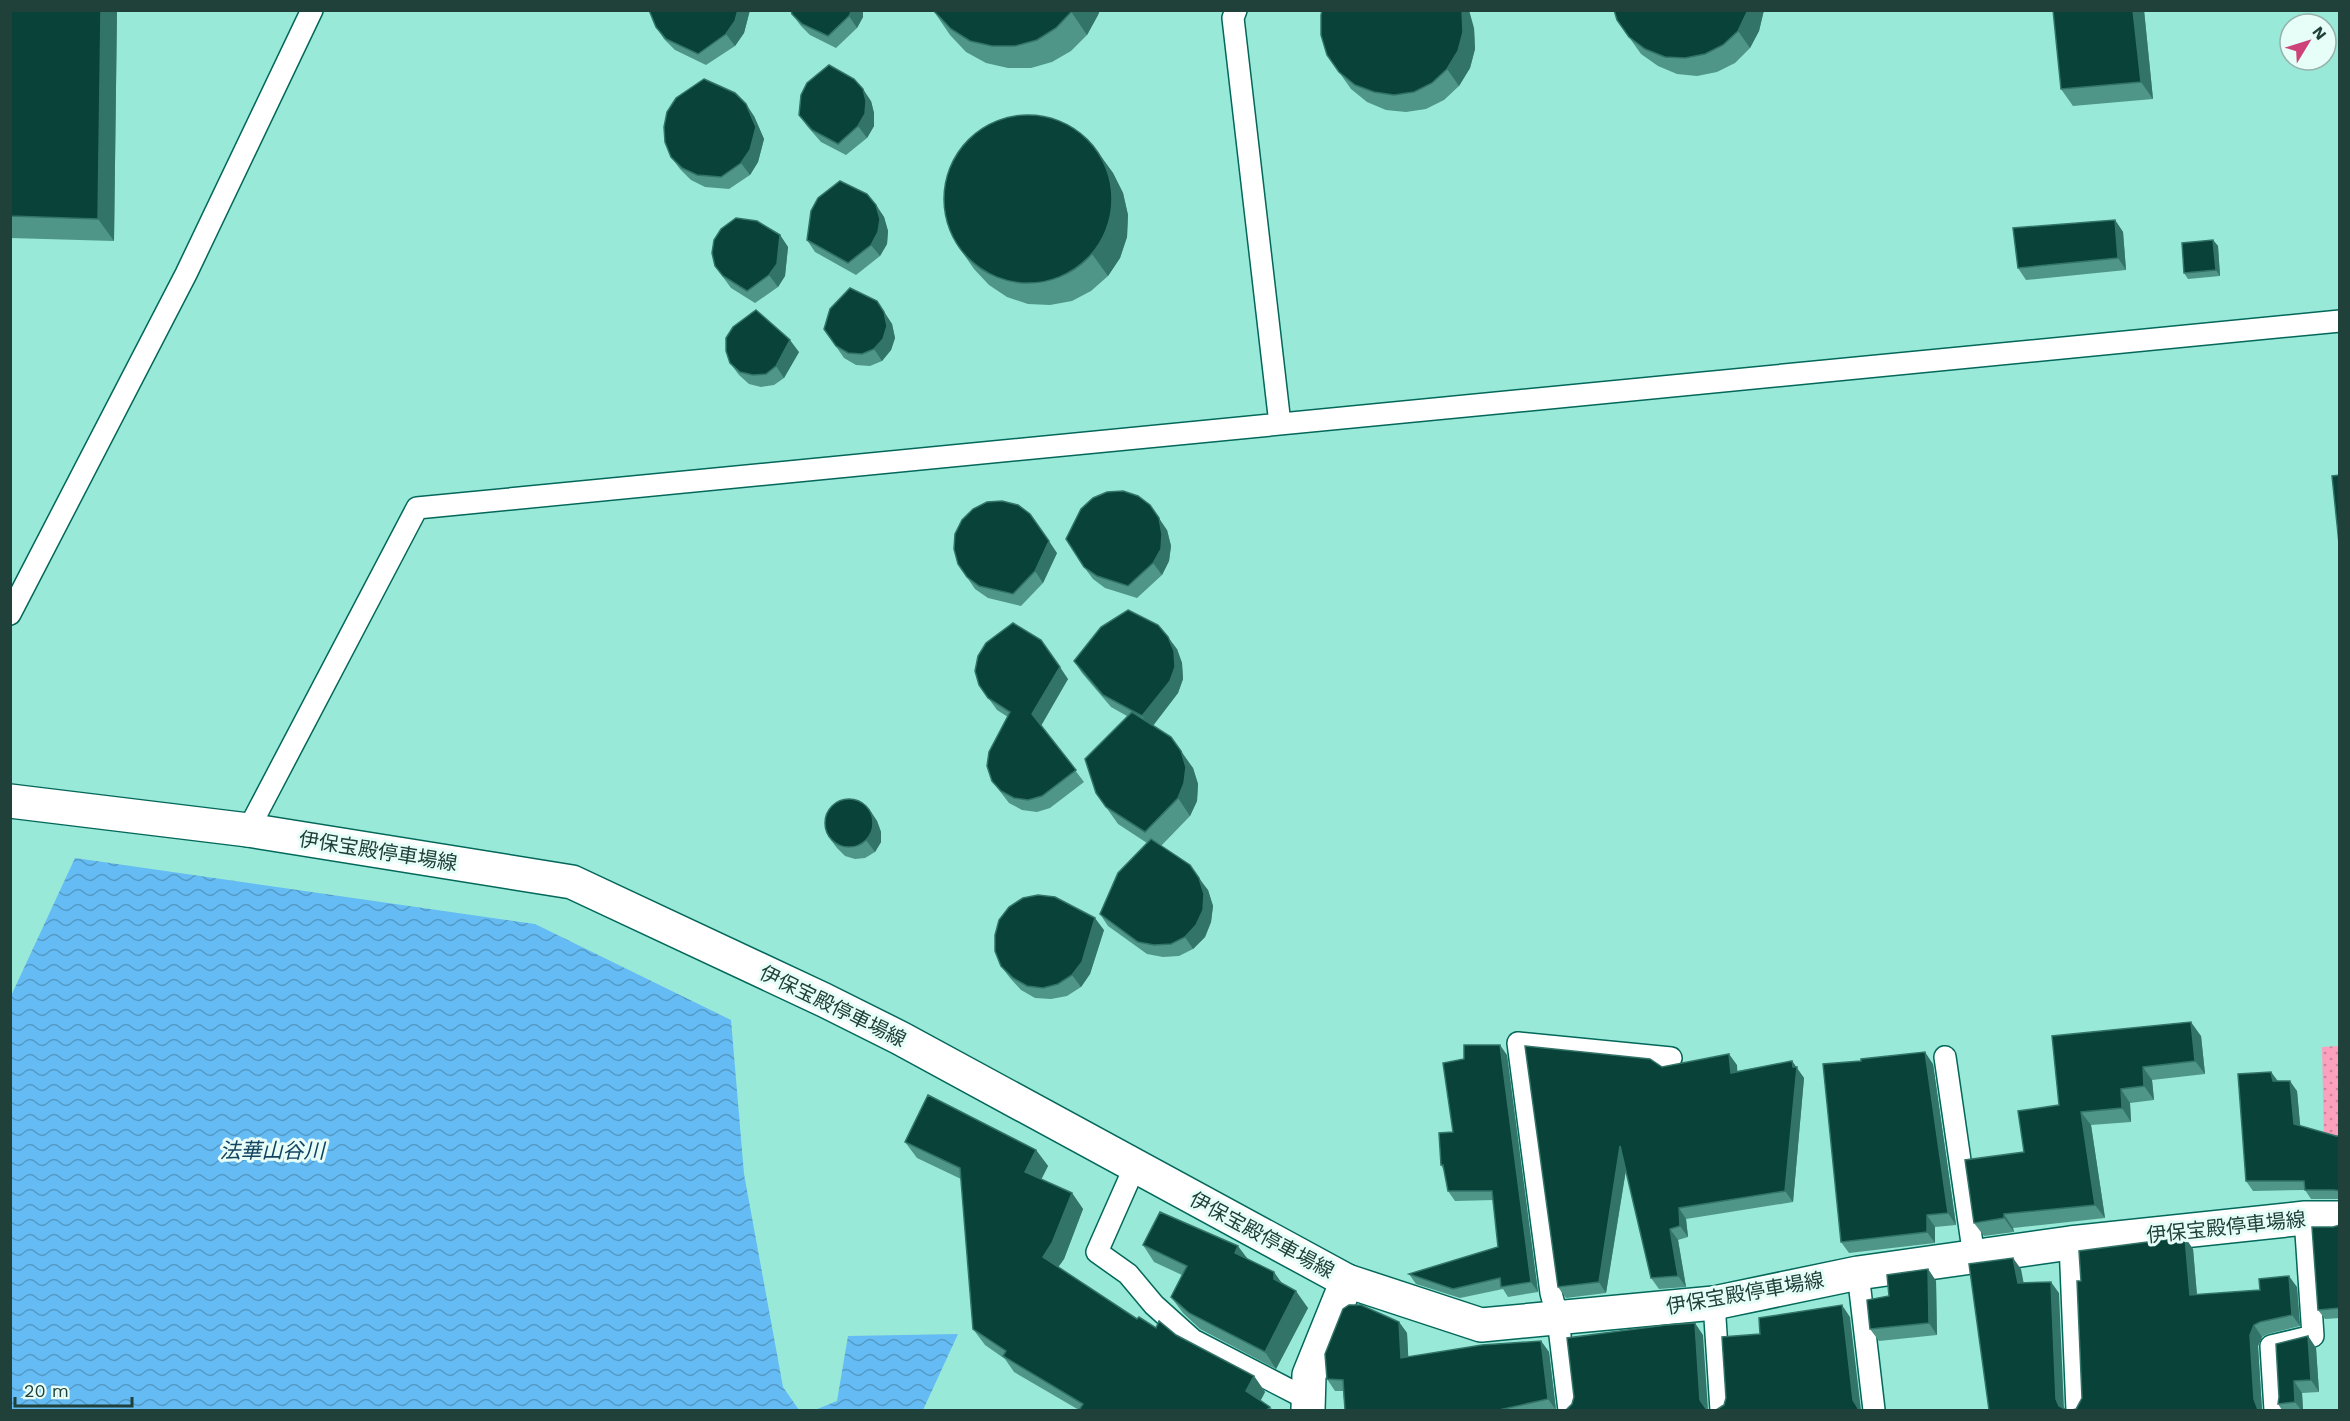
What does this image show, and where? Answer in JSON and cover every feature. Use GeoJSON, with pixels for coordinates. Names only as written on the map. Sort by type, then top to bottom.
{"type":"FeatureCollection","features":[{"type":"Feature","properties":{"kind":"main road","name":"伊保宝殿停車場線"},"geometry":{"type":"LineString","coordinates":[[10,801],[248,830],[572,882],[900,1038],[1347,1281],[1481,1325],[1714,1303],[1858,1273],[2070,1243],[2305,1218],[2340,1218]]}},
{"type":"Feature","properties":{"kind":"main road"},"geometry":{"type":"LineString","coordinates":[[1308,1405],[1309,1375],[1347,1281]]}},
{"type":"Feature","properties":{"kind":"lane"},"geometry":{"type":"LineString","coordinates":[[10,614],[186,274],[312,10]]}},
{"type":"Feature","properties":{"kind":"lane"},"geometry":{"type":"LineString","coordinates":[[1236,10],[1233,18],[1280,424]]}},
{"type":"Feature","properties":{"kind":"lane"},"geometry":{"type":"LineString","coordinates":[[248,830],[417,508],[2340,321]]}},
{"type":"Feature","properties":{"kind":"lane"},"geometry":{"type":"LineString","coordinates":[[1569,1410],[1518,1043],[1671,1058]]}},
{"type":"Feature","properties":{"kind":"lane"},"geometry":{"type":"LineString","coordinates":[[1945,1057],[1974,1257]]}},
{"type":"Feature","properties":{"kind":"lane"},"geometry":{"type":"LineString","coordinates":[[1135,1166],[1097,1252],[1128,1274],[1154,1305],[1193,1340],[1308,1405]]}},
{"type":"Feature","properties":{"kind":"lane"},"geometry":{"type":"LineString","coordinates":[[2276,1410],[2271,1346],[2313,1336],[2305,1218]]}},
{"type":"Feature","properties":{"kind":"lane"},"geometry":{"type":"LineString","coordinates":[[2070,1243],[2077,1410]]}},
{"type":"Feature","properties":{"kind":"lane"},"geometry":{"type":"LineString","coordinates":[[1858,1273],[1874,1410]]}},
{"type":"Feature","properties":{"kind":"lane"},"geometry":{"type":"LineString","coordinates":[[1714,1303],[1721,1410]]}},
{"type":"Feature","properties":{"kind":"shaded area"},"geometry":{"type":"Polygon","coordinates":[[[2339,1046],[2339,1140],[2324,1140],[2322,1047],[2339,1046]]]}},
{"type":"Feature","properties":{"kind":"water","name":"法華山谷川"},"geometry":{"type":"Polygon","coordinates":[[[75,858],[535,924],[731,1020],[744,1174],[783,1387],[799,1410],[11,1410],[11,996],[75,858]]]}},
{"type":"Feature","properties":{"kind":"water"},"geometry":{"type":"Polygon","coordinates":[[[958,1334],[923,1410],[815,1410],[837,1401],[848,1336],[958,1334]]]}},
{"type":"Feature","properties":{"kind":"building"},"geometry":{"type":"Polygon","coordinates":[[[10,10],[101,10],[98,219],[10,216],[10,10]]]}},
{"type":"Feature","properties":{"kind":"building"},"geometry":{"type":"Polygon","coordinates":[[[649,10],[738,10],[735,21],[726,34],[698,54],[666,39],[656,27],[649,10]]]}},
{"type":"Feature","properties":{"kind":"building"},"geometry":{"type":"Polygon","coordinates":[[[791,10],[852,10],[849,16],[828,36],[802,24],[791,10]]]}},
{"type":"Feature","properties":{"kind":"building"},"geometry":{"type":"Polygon","coordinates":[[[933,10],[1073,10],[1056,28],[1037,40],[1015,46],[992,46],[970,41],[951,29],[933,10]]]}},
{"type":"Feature","properties":{"kind":"building"},"geometry":{"type":"Polygon","coordinates":[[[1322,10],[1462,10],[1463,32],[1458,51],[1447,69],[1432,83],[1414,92],[1394,95],[1374,92],[1355,85],[1339,72],[1327,55],[1321,35],[1322,10]]]}},
{"type":"Feature","properties":{"kind":"building"},"geometry":{"type":"Polygon","coordinates":[[[1614,10],[1748,10],[1738,31],[1723,45],[1705,54],[1685,58],[1665,57],[1645,49],[1629,37],[1617,20],[1614,10]]]}},
{"type":"Feature","properties":{"kind":"building"},"geometry":{"type":"Polygon","coordinates":[[[2053,10],[2133,10],[2141,82],[2061,89],[2053,10]]]}},
{"type":"Feature","properties":{"kind":"building"},"geometry":{"type":"Polygon","coordinates":[[[829,65],[854,79],[863,89],[866,101],[865,114],[858,126],[838,144],[812,130],[799,115],[801,95],[807,83],[829,65]]]}},
{"type":"Feature","properties":{"kind":"building"},"geometry":{"type":"Polygon","coordinates":[[[704,79],[735,93],[746,104],[756,127],[750,150],[741,163],[721,177],[697,175],[682,168],[671,157],[665,142],[664,127],[667,112],[676,98],[704,79]]]}},
{"type":"Feature","properties":{"kind":"building"},"geometry":{"type":"Polygon","coordinates":[[[1028,115],[1060,121],[1075,129],[1087,140],[1098,152],[1106,167],[1112,199],[1106,231],[1098,246],[1087,258],[1075,269],[1060,277],[1028,283],[996,277],[981,269],[969,258],[958,246],[950,231],[944,199],[950,167],[958,152],[969,140],[981,129],[996,121],[1028,115]]]}},
{"type":"Feature","properties":{"kind":"building"},"geometry":{"type":"Polygon","coordinates":[[[840,181],[867,194],[876,205],[880,219],[878,232],[871,245],[848,263],[807,240],[811,211],[818,198],[840,181]]]}},
{"type":"Feature","properties":{"kind":"building"},"geometry":{"type":"Polygon","coordinates":[[[736,218],[757,221],[780,235],[777,264],[769,275],[747,291],[723,276],[715,266],[712,253],[714,240],[721,229],[736,218]]]}},
{"type":"Feature","properties":{"kind":"building"},"geometry":{"type":"Polygon","coordinates":[[[2115,220],[2118,258],[2018,268],[2013,228],[2115,220]]]}},
{"type":"Feature","properties":{"kind":"building"},"geometry":{"type":"Polygon","coordinates":[[[2213,240],[2216,270],[2184,273],[2182,243],[2213,240]]]}},
{"type":"Feature","properties":{"kind":"building"},"geometry":{"type":"Polygon","coordinates":[[[850,288],[877,301],[884,312],[887,326],[883,339],[874,349],[862,354],[848,353],[836,346],[824,329],[830,309],[850,288]]]}},
{"type":"Feature","properties":{"kind":"building"},"geometry":{"type":"Polygon","coordinates":[[[756,310],[790,340],[776,366],[766,374],[753,375],[740,372],[730,363],[726,351],[726,338],[733,327],[756,310]]]}},
{"type":"Feature","properties":{"kind":"building"},"geometry":{"type":"Polygon","coordinates":[[[2340,475],[2340,553],[2332,476],[2340,475]]]}},
{"type":"Feature","properties":{"kind":"building"},"geometry":{"type":"Polygon","coordinates":[[[1123,491],[1138,496],[1150,505],[1159,518],[1162,534],[1161,549],[1153,563],[1128,586],[1097,576],[1084,567],[1066,539],[1081,509],[1093,498],[1107,492],[1123,491]]]}},
{"type":"Feature","properties":{"kind":"building"},"geometry":{"type":"Polygon","coordinates":[[[1002,501],[1018,505],[1030,514],[1049,541],[1035,571],[1013,594],[979,586],[967,577],[958,564],[954,549],[955,534],[962,520],[973,509],[987,502],[1002,501]]]}},
{"type":"Feature","properties":{"kind":"building"},"geometry":{"type":"Polygon","coordinates":[[[1128,610],[1158,625],[1168,637],[1174,651],[1175,667],[1170,681],[1142,716],[1103,695],[1074,661],[1101,627],[1128,610]]]}},
{"type":"Feature","properties":{"kind":"building"},"geometry":{"type":"Polygon","coordinates":[[[1013,623],[1041,640],[1060,667],[1032,714],[1076,770],[1042,796],[1028,800],[1014,798],[1001,791],[992,781],[987,766],[989,752],[1010,712],[988,698],[979,685],[975,671],[978,656],[986,643],[1013,623]]]}},
{"type":"Feature","properties":{"kind":"building"},"geometry":{"type":"Polygon","coordinates":[[[1132,712],[1171,737],[1181,751],[1186,767],[1184,783],[1178,798],[1145,832],[1106,807],[1096,793],[1085,759],[1132,712]]]}},
{"type":"Feature","properties":{"kind":"building"},"geometry":{"type":"Polygon","coordinates":[[[844,799],[854,799],[866,806],[873,818],[873,828],[866,840],[854,847],[844,847],[829,836],[825,828],[825,818],[836,803],[844,799]]]}},
{"type":"Feature","properties":{"kind":"building"},"geometry":{"type":"Polygon","coordinates":[[[1151,839],[1190,865],[1199,878],[1204,894],[1203,910],[1196,925],[1185,937],[1171,944],[1154,945],[1138,942],[1100,914],[1118,873],[1151,839]]]}},
{"type":"Feature","properties":{"kind":"building"},"geometry":{"type":"Polygon","coordinates":[[[1038,895],[1055,897],[1095,918],[1082,962],[1072,975],[1058,984],[1043,988],[1027,986],[1013,978],[1001,966],[995,951],[995,935],[999,920],[1009,907],[1023,898],[1038,895]]]}},
{"type":"Feature","properties":{"kind":"building"},"geometry":{"type":"Polygon","coordinates":[[[2191,1022],[2195,1061],[2143,1067],[2144,1086],[2121,1089],[2122,1108],[2081,1112],[2095,1205],[2004,1214],[2004,1218],[1974,1223],[1965,1160],[2024,1152],[2018,1111],[2059,1105],[2052,1036],[2191,1022]]]}},
{"type":"Feature","properties":{"kind":"building"},"geometry":{"type":"Polygon","coordinates":[[[1464,1045],[1500,1045],[1531,1282],[1501,1287],[1500,1278],[1453,1289],[1409,1274],[1498,1247],[1492,1191],[1448,1191],[1443,1165],[1441,1165],[1439,1133],[1453,1132],[1443,1063],[1464,1059],[1464,1045]]]}},
{"type":"Feature","properties":{"kind":"building"},"geometry":{"type":"Polygon","coordinates":[[[1525,1046],[1650,1059],[1662,1067],[1729,1054],[1731,1073],[1792,1061],[1793,1067],[1797,1067],[1785,1191],[1679,1208],[1680,1226],[1670,1229],[1678,1276],[1651,1278],[1620,1146],[1599,1282],[1558,1287],[1525,1046]]]}},
{"type":"Feature","properties":{"kind":"building"},"geometry":{"type":"Polygon","coordinates":[[[1925,1052],[1948,1213],[1927,1215],[1927,1232],[1841,1242],[1823,1064],[1925,1052]]]}},
{"type":"Feature","properties":{"kind":"building"},"geometry":{"type":"Polygon","coordinates":[[[2271,1072],[2273,1081],[2290,1081],[2294,1124],[2340,1136],[2340,1191],[2305,1190],[2304,1181],[2246,1181],[2238,1074],[2271,1072]]]}},
{"type":"Feature","properties":{"kind":"building"},"geometry":{"type":"Polygon","coordinates":[[[928,1095],[1036,1150],[1025,1172],[1072,1193],[1052,1243],[1043,1257],[1137,1319],[1139,1317],[1156,1328],[1159,1321],[1176,1335],[1254,1376],[1246,1391],[1270,1407],[1267,1410],[1079,1410],[1083,1404],[1003,1356],[1006,1351],[973,1329],[960,1168],[905,1142],[928,1095]]]}},
{"type":"Feature","properties":{"kind":"building"},"geometry":{"type":"Polygon","coordinates":[[[1160,1212],[1238,1246],[1235,1253],[1274,1272],[1274,1279],[1296,1291],[1265,1352],[1189,1313],[1171,1297],[1187,1266],[1143,1245],[1160,1212]]]}},
{"type":"Feature","properties":{"kind":"building"},"geometry":{"type":"Polygon","coordinates":[[[2340,1225],[2340,1308],[2318,1310],[2312,1227],[2340,1225]]]}},
{"type":"Feature","properties":{"kind":"building"},"geometry":{"type":"Polygon","coordinates":[[[2185,1237],[2190,1295],[2260,1290],[2259,1279],[2289,1276],[2292,1315],[2260,1322],[2254,1325],[2250,1335],[2254,1399],[2258,1410],[2072,1410],[2076,1409],[2082,1398],[2077,1281],[2081,1281],[2079,1251],[2185,1237]]]}},
{"type":"Feature","properties":{"kind":"building"},"geometry":{"type":"Polygon","coordinates":[[[2013,1258],[2018,1283],[2051,1282],[2056,1399],[2059,1406],[2067,1410],[1989,1410],[1969,1264],[2013,1258]]]}},
{"type":"Feature","properties":{"kind":"building"},"geometry":{"type":"Polygon","coordinates":[[[1928,1269],[1929,1323],[1870,1329],[1867,1300],[1889,1296],[1887,1275],[1928,1269]]]}},
{"type":"Feature","properties":{"kind":"building"},"geometry":{"type":"Polygon","coordinates":[[[1349,1305],[1361,1305],[1399,1322],[1401,1358],[1482,1345],[1541,1341],[1548,1399],[1499,1410],[1345,1410],[1343,1380],[1327,1379],[1325,1354],[1343,1309],[1349,1305]]]}},
{"type":"Feature","properties":{"kind":"building"},"geometry":{"type":"Polygon","coordinates":[[[1842,1305],[1853,1400],[1858,1410],[1716,1410],[1724,1405],[1726,1398],[1722,1337],[1760,1334],[1759,1318],[1842,1305]]]}},
{"type":"Feature","properties":{"kind":"building"},"geometry":{"type":"Polygon","coordinates":[[[1695,1323],[1700,1400],[1707,1410],[1566,1410],[1572,1404],[1574,1397],[1567,1338],[1695,1323]]]}},
{"type":"Feature","properties":{"kind":"building"},"geometry":{"type":"Polygon","coordinates":[[[2308,1336],[2311,1380],[2294,1381],[2295,1402],[2278,1404],[2276,1344],[2308,1336]]]}}]}
